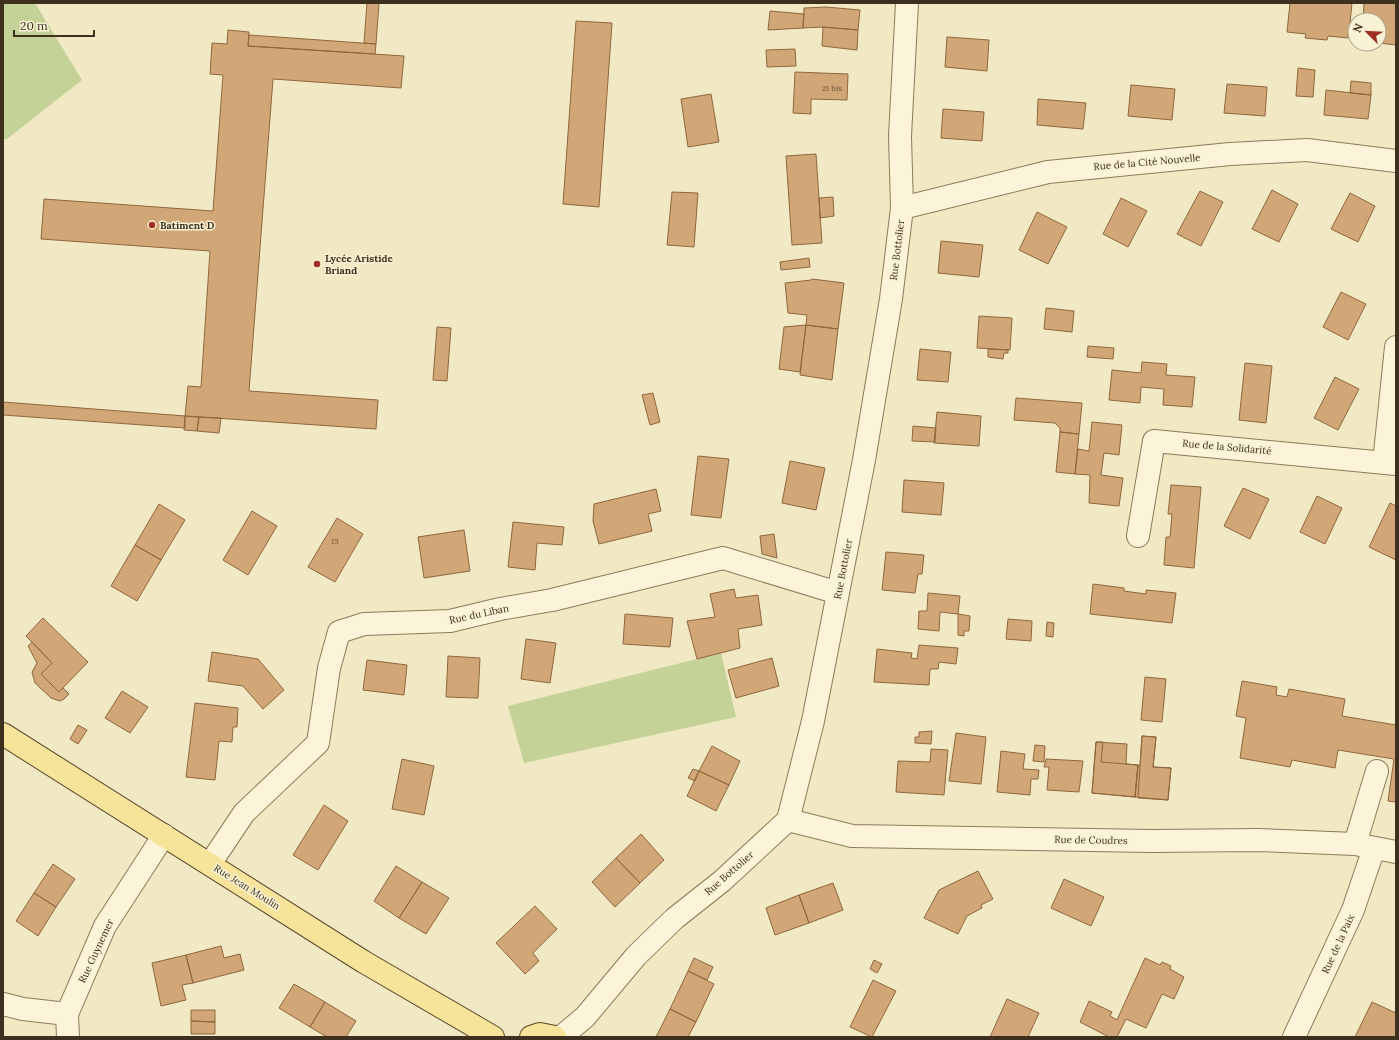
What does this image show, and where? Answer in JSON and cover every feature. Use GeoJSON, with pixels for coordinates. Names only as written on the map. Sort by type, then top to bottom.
{"type":"FeatureCollection","features":[{"type":"Feature","properties":{"kind":"main road","name":"Rue Jean Moulin"},"geometry":{"type":"LineString","coordinates":[[3,734],[364,962],[493,1037]]}},
{"type":"Feature","properties":{"kind":"main road"},"geometry":{"type":"LineString","coordinates":[[531,1037],[540,1034],[555,1037]]}},
{"type":"Feature","properties":{"kind":"street","name":"Rue Bottolier"},"geometry":{"type":"LineString","coordinates":[[561,1037],[585,1017],[636,956],[674,919],[722,881],[788,820],[813,721],[864,460],[889,315],[902,208],[900,136],[907,3]]}},
{"type":"Feature","properties":{"kind":"street","name":"Rue de la Cité Nouvelle"},"geometry":{"type":"LineString","coordinates":[[902,208],[1048,172],[1222,155],[1307,150],[1396,161]]}},
{"type":"Feature","properties":{"kind":"street"},"geometry":{"type":"LineString","coordinates":[[1390,463],[1396,347]]}},
{"type":"Feature","properties":{"kind":"street","name":"Rue de la Solidarité"},"geometry":{"type":"LineString","coordinates":[[1138,536],[1154,441],[1390,463]]}},
{"type":"Feature","properties":{"kind":"street","name":"Rue du Liban"},"geometry":{"type":"LineString","coordinates":[[210,864],[244,813],[318,743],[329,668],[339,632],[364,624],[450,621],[500,609],[552,600],[723,558],[838,593]]}},
{"type":"Feature","properties":{"kind":"street","name":"Rue de la Paix"},"geometry":{"type":"LineString","coordinates":[[1294,1037],[1353,910],[1377,770]]}},
{"type":"Feature","properties":{"kind":"street","name":"Rue de Coudres"},"geometry":{"type":"LineString","coordinates":[[788,820],[852,836],[1128,841],[1258,840],[1364,846],[1396,852]]}},
{"type":"Feature","properties":{"kind":"street","name":"Rue Guynemer"},"geometry":{"type":"LineString","coordinates":[[67,1014],[105,926],[164,835]]}},
{"type":"Feature","properties":{"kind":"street"},"geometry":{"type":"LineString","coordinates":[[3,1004],[23,1009],[67,1014],[68,1037]]}},
{"type":"Feature","properties":{"kind":"green space"},"geometry":{"type":"Polygon","coordinates":[[[3,3],[35,3],[82,80],[7,139],[3,139],[3,3]]]}},
{"type":"Feature","properties":{"kind":"green space"},"geometry":{"type":"Polygon","coordinates":[[[721,653],[736,717],[524,763],[508,706],[721,653]]]}},
{"type":"Feature","properties":{"kind":"building"},"geometry":{"type":"Polygon","coordinates":[[[367,3],[379,3],[376,44],[364,43],[367,3]]]}},
{"type":"Feature","properties":{"kind":"building"},"geometry":{"type":"Polygon","coordinates":[[[1290,3],[1352,3],[1351,12],[1347,12],[1347,38],[1328,36],[1327,40],[1305,38],[1306,34],[1287,32],[1290,3]]]}},
{"type":"Feature","properties":{"kind":"building"},"geometry":{"type":"Polygon","coordinates":[[[1364,3],[1396,3],[1396,45],[1387,44],[1387,12],[1363,12],[1364,3]]]}},
{"type":"Feature","properties":{"kind":"building"},"geometry":{"type":"Polygon","coordinates":[[[826,7],[860,10],[858,30],[823,27],[803,28],[804,8],[826,7]]]}},
{"type":"Feature","properties":{"kind":"building"},"geometry":{"type":"Polygon","coordinates":[[[770,11],[804,14],[803,28],[768,30],[770,11]]]}},
{"type":"Feature","properties":{"kind":"building"},"geometry":{"type":"Polygon","coordinates":[[[576,21],[612,23],[599,207],[563,204],[576,21]]]}},
{"type":"Feature","properties":{"kind":"building"},"geometry":{"type":"Polygon","coordinates":[[[823,27],[858,30],[857,50],[822,46],[823,27]]]}},
{"type":"Feature","properties":{"kind":"building","name":"Batiment D"},"geometry":{"type":"Polygon","coordinates":[[[228,30],[249,32],[248,46],[404,56],[401,88],[273,79],[249,391],[378,400],[376,429],[185,416],[188,386],[201,387],[210,251],[41,239],[44,199],[213,211],[223,75],[210,74],[212,43],[227,44],[228,30]]]}},
{"type":"Feature","properties":{"kind":"building"},"geometry":{"type":"Polygon","coordinates":[[[249,35],[376,44],[375,54],[248,46],[249,35]]]}},
{"type":"Feature","properties":{"kind":"building"},"geometry":{"type":"Polygon","coordinates":[[[947,37],[989,40],[987,71],[945,67],[947,37]]]}},
{"type":"Feature","properties":{"kind":"building"},"geometry":{"type":"Polygon","coordinates":[[[795,49],[796,66],[767,67],[766,50],[795,49]]]}},
{"type":"Feature","properties":{"kind":"building"},"geometry":{"type":"Polygon","coordinates":[[[1298,68],[1315,70],[1313,97],[1296,96],[1298,68]]]}},
{"type":"Feature","properties":{"kind":"building"},"geometry":{"type":"Polygon","coordinates":[[[795,72],[848,74],[847,100],[811,99],[811,114],[793,113],[795,72]]]}},
{"type":"Feature","properties":{"kind":"building"},"geometry":{"type":"Polygon","coordinates":[[[1351,81],[1371,83],[1371,95],[1350,93],[1351,81]]]}},
{"type":"Feature","properties":{"kind":"building"},"geometry":{"type":"Polygon","coordinates":[[[1227,84],[1267,87],[1265,116],[1224,113],[1227,84]]]}},
{"type":"Feature","properties":{"kind":"building"},"geometry":{"type":"Polygon","coordinates":[[[1131,85],[1175,89],[1172,120],[1128,116],[1131,85]]]}},
{"type":"Feature","properties":{"kind":"building"},"geometry":{"type":"Polygon","coordinates":[[[1326,90],[1371,95],[1368,119],[1324,115],[1326,90]]]}},
{"type":"Feature","properties":{"kind":"building"},"geometry":{"type":"Polygon","coordinates":[[[711,94],[719,142],[688,147],[681,99],[711,94]]]}},
{"type":"Feature","properties":{"kind":"building"},"geometry":{"type":"Polygon","coordinates":[[[1038,99],[1086,103],[1083,129],[1037,125],[1038,99]]]}},
{"type":"Feature","properties":{"kind":"building"},"geometry":{"type":"Polygon","coordinates":[[[943,109],[984,112],[982,141],[941,138],[943,109]]]}},
{"type":"Feature","properties":{"kind":"building"},"geometry":{"type":"Polygon","coordinates":[[[816,154],[822,243],[792,245],[786,156],[816,154]]]}},
{"type":"Feature","properties":{"kind":"building"},"geometry":{"type":"Polygon","coordinates":[[[1272,190],[1298,204],[1279,242],[1252,229],[1272,190]]]}},
{"type":"Feature","properties":{"kind":"building"},"geometry":{"type":"Polygon","coordinates":[[[1200,191],[1223,202],[1201,246],[1177,234],[1200,191]]]}},
{"type":"Feature","properties":{"kind":"building"},"geometry":{"type":"Polygon","coordinates":[[[672,192],[698,193],[694,247],[667,245],[672,192]]]}},
{"type":"Feature","properties":{"kind":"building"},"geometry":{"type":"Polygon","coordinates":[[[1350,193],[1375,206],[1358,242],[1331,229],[1350,193]]]}},
{"type":"Feature","properties":{"kind":"building"},"geometry":{"type":"Polygon","coordinates":[[[833,197],[834,216],[820,218],[819,198],[833,197]]]}},
{"type":"Feature","properties":{"kind":"building"},"geometry":{"type":"Polygon","coordinates":[[[1121,198],[1147,211],[1128,247],[1103,234],[1121,198]]]}},
{"type":"Feature","properties":{"kind":"building"},"geometry":{"type":"Polygon","coordinates":[[[1037,212],[1067,227],[1048,264],[1019,250],[1037,212]]]}},
{"type":"Feature","properties":{"kind":"building"},"geometry":{"type":"Polygon","coordinates":[[[941,241],[983,245],[979,277],[938,273],[941,241]]]}},
{"type":"Feature","properties":{"kind":"building"},"geometry":{"type":"Polygon","coordinates":[[[809,258],[810,267],[781,270],[780,262],[809,258]]]}},
{"type":"Feature","properties":{"kind":"building"},"geometry":{"type":"Polygon","coordinates":[[[812,279],[844,283],[838,329],[806,325],[807,315],[788,313],[785,283],[812,279]]]}},
{"type":"Feature","properties":{"kind":"building"},"geometry":{"type":"Polygon","coordinates":[[[1341,292],[1366,304],[1348,340],[1323,327],[1341,292]]]}},
{"type":"Feature","properties":{"kind":"building"},"geometry":{"type":"Polygon","coordinates":[[[1046,308],[1074,311],[1072,332],[1044,329],[1046,308]]]}},
{"type":"Feature","properties":{"kind":"building"},"geometry":{"type":"Polygon","coordinates":[[[979,316],[1012,318],[1010,350],[977,348],[979,316]]]}},
{"type":"Feature","properties":{"kind":"building"},"geometry":{"type":"Polygon","coordinates":[[[806,325],[838,329],[832,380],[800,375],[806,325]]]}},
{"type":"Feature","properties":{"kind":"building"},"geometry":{"type":"Polygon","coordinates":[[[806,325],[800,372],[779,369],[784,327],[806,325]]]}},
{"type":"Feature","properties":{"kind":"building"},"geometry":{"type":"Polygon","coordinates":[[[437,327],[451,328],[447,381],[433,380],[437,327]]]}},
{"type":"Feature","properties":{"kind":"building"},"geometry":{"type":"Polygon","coordinates":[[[1088,346],[1114,348],[1113,359],[1087,357],[1088,346]]]}},
{"type":"Feature","properties":{"kind":"building"},"geometry":{"type":"Polygon","coordinates":[[[920,349],[951,352],[948,382],[917,380],[920,349]]]}},
{"type":"Feature","properties":{"kind":"building"},"geometry":{"type":"Polygon","coordinates":[[[988,349],[1008,350],[1008,353],[1004,353],[1003,359],[988,357],[988,349]]]}},
{"type":"Feature","properties":{"kind":"building"},"geometry":{"type":"Polygon","coordinates":[[[1142,362],[1167,364],[1166,375],[1195,377],[1192,407],[1163,405],[1164,389],[1141,387],[1140,403],[1109,400],[1112,370],[1141,373],[1142,362]]]}},
{"type":"Feature","properties":{"kind":"building"},"geometry":{"type":"Polygon","coordinates":[[[1245,363],[1272,366],[1266,423],[1239,420],[1245,363]]]}},
{"type":"Feature","properties":{"kind":"building"},"geometry":{"type":"Polygon","coordinates":[[[1335,377],[1359,389],[1338,430],[1314,418],[1335,377]]]}},
{"type":"Feature","properties":{"kind":"building"},"geometry":{"type":"Polygon","coordinates":[[[653,393],[660,422],[650,425],[642,395],[653,393]]]}},
{"type":"Feature","properties":{"kind":"building"},"geometry":{"type":"Polygon","coordinates":[[[1016,398],[1082,403],[1079,434],[1060,432],[1060,428],[1055,423],[1014,420],[1016,398]]]}},
{"type":"Feature","properties":{"kind":"building"},"geometry":{"type":"Polygon","coordinates":[[[3,402],[185,416],[185,428],[3,415],[3,402]]]}},
{"type":"Feature","properties":{"kind":"building"},"geometry":{"type":"Polygon","coordinates":[[[937,412],[981,416],[979,446],[934,443],[937,412]]]}},
{"type":"Feature","properties":{"kind":"building"},"geometry":{"type":"Polygon","coordinates":[[[185,416],[199,417],[197,431],[184,430],[185,416]]]}},
{"type":"Feature","properties":{"kind":"building"},"geometry":{"type":"Polygon","coordinates":[[[199,417],[221,418],[219,433],[197,431],[199,417]]]}},
{"type":"Feature","properties":{"kind":"building"},"geometry":{"type":"Polygon","coordinates":[[[1092,422],[1122,425],[1119,455],[1104,453],[1101,475],[1123,478],[1119,506],[1089,503],[1090,475],[1075,474],[1078,449],[1089,451],[1092,422]]]}},
{"type":"Feature","properties":{"kind":"building"},"geometry":{"type":"Polygon","coordinates":[[[913,426],[936,428],[935,442],[912,441],[913,426]]]}},
{"type":"Feature","properties":{"kind":"building"},"geometry":{"type":"Polygon","coordinates":[[[1060,432],[1079,434],[1075,474],[1056,472],[1060,432]]]}},
{"type":"Feature","properties":{"kind":"building"},"geometry":{"type":"Polygon","coordinates":[[[698,456],[729,459],[721,518],[691,515],[698,456]]]}},
{"type":"Feature","properties":{"kind":"building"},"geometry":{"type":"Polygon","coordinates":[[[790,461],[825,468],[816,510],[782,503],[790,461]]]}},
{"type":"Feature","properties":{"kind":"building"},"geometry":{"type":"Polygon","coordinates":[[[904,480],[944,483],[941,515],[902,512],[904,480]]]}},
{"type":"Feature","properties":{"kind":"building"},"geometry":{"type":"Polygon","coordinates":[[[1171,485],[1201,487],[1194,568],[1164,565],[1166,537],[1170,537],[1172,514],[1168,514],[1171,485]]]}},
{"type":"Feature","properties":{"kind":"building"},"geometry":{"type":"Polygon","coordinates":[[[1243,488],[1269,499],[1250,539],[1224,526],[1243,488]]]}},
{"type":"Feature","properties":{"kind":"building"},"geometry":{"type":"Polygon","coordinates":[[[656,489],[661,511],[648,514],[652,531],[599,544],[593,521],[594,504],[656,489]]]}},
{"type":"Feature","properties":{"kind":"building"},"geometry":{"type":"Polygon","coordinates":[[[1317,496],[1342,508],[1325,544],[1300,532],[1317,496]]]}},
{"type":"Feature","properties":{"kind":"building"},"geometry":{"type":"Polygon","coordinates":[[[1390,503],[1396,506],[1396,560],[1369,547],[1390,503]]]}},
{"type":"Feature","properties":{"kind":"building"},"geometry":{"type":"Polygon","coordinates":[[[159,504],[185,520],[161,560],[135,545],[159,504]]]}},
{"type":"Feature","properties":{"kind":"building"},"geometry":{"type":"Polygon","coordinates":[[[252,511],[277,526],[248,575],[223,560],[252,511]]]}},
{"type":"Feature","properties":{"kind":"building"},"geometry":{"type":"Polygon","coordinates":[[[337,518],[363,534],[335,582],[308,567],[337,518]]]}},
{"type":"Feature","properties":{"kind":"building"},"geometry":{"type":"Polygon","coordinates":[[[513,522],[564,527],[562,545],[537,543],[535,570],[508,567],[513,522]]]}},
{"type":"Feature","properties":{"kind":"building"},"geometry":{"type":"Polygon","coordinates":[[[464,530],[470,571],[424,578],[418,537],[464,530]]]}},
{"type":"Feature","properties":{"kind":"building"},"geometry":{"type":"Polygon","coordinates":[[[774,534],[777,558],[762,554],[760,536],[774,534]]]}},
{"type":"Feature","properties":{"kind":"building"},"geometry":{"type":"Polygon","coordinates":[[[135,545],[161,560],[137,601],[111,586],[135,545]]]}},
{"type":"Feature","properties":{"kind":"building"},"geometry":{"type":"Polygon","coordinates":[[[886,552],[924,555],[922,574],[918,574],[915,593],[882,590],[886,552]]]}},
{"type":"Feature","properties":{"kind":"building"},"geometry":{"type":"Polygon","coordinates":[[[1093,584],[1124,588],[1124,591],[1146,594],[1146,590],[1176,593],[1172,623],[1090,614],[1093,584]]]}},
{"type":"Feature","properties":{"kind":"building"},"geometry":{"type":"Polygon","coordinates":[[[734,589],[736,598],[758,595],[762,625],[738,629],[740,648],[697,659],[687,621],[715,617],[710,594],[734,589]]]}},
{"type":"Feature","properties":{"kind":"building"},"geometry":{"type":"Polygon","coordinates":[[[928,593],[960,596],[958,614],[940,612],[939,631],[918,629],[919,611],[927,611],[928,593]]]}},
{"type":"Feature","properties":{"kind":"building"},"geometry":{"type":"Polygon","coordinates":[[[625,614],[673,618],[670,647],[623,644],[625,614]]]}},
{"type":"Feature","properties":{"kind":"building"},"geometry":{"type":"Polygon","coordinates":[[[958,614],[970,616],[969,631],[964,631],[964,636],[958,635],[958,614]]]}},
{"type":"Feature","properties":{"kind":"building"},"geometry":{"type":"Polygon","coordinates":[[[43,618],[88,662],[59,692],[41,674],[52,663],[26,636],[43,618]]]}},
{"type":"Feature","properties":{"kind":"building"},"geometry":{"type":"Polygon","coordinates":[[[1008,619],[1032,621],[1031,641],[1006,639],[1008,619]]]}},
{"type":"Feature","properties":{"kind":"building"},"geometry":{"type":"Polygon","coordinates":[[[1047,622],[1054,623],[1053,637],[1046,636],[1047,622]]]}},
{"type":"Feature","properties":{"kind":"building"},"geometry":{"type":"Polygon","coordinates":[[[526,639],[556,643],[550,683],[521,679],[526,639]]]}},
{"type":"Feature","properties":{"kind":"building"},"geometry":{"type":"Polygon","coordinates":[[[32,642],[52,663],[41,674],[59,692],[63,688],[69,694],[64,699],[60,701],[51,698],[35,683],[32,672],[37,663],[28,646],[32,642]]]}},
{"type":"Feature","properties":{"kind":"building"},"geometry":{"type":"Polygon","coordinates":[[[919,645],[958,648],[956,664],[939,662],[938,669],[930,669],[929,685],[874,682],[877,649],[912,653],[911,658],[917,659],[919,645]]]}},
{"type":"Feature","properties":{"kind":"building"},"geometry":{"type":"Polygon","coordinates":[[[212,652],[258,659],[284,690],[263,709],[243,686],[208,681],[212,652]]]}},
{"type":"Feature","properties":{"kind":"building"},"geometry":{"type":"Polygon","coordinates":[[[448,656],[480,658],[478,698],[446,697],[448,656]]]}},
{"type":"Feature","properties":{"kind":"building"},"geometry":{"type":"Polygon","coordinates":[[[772,658],[779,686],[736,698],[728,670],[772,658]]]}},
{"type":"Feature","properties":{"kind":"building"},"geometry":{"type":"Polygon","coordinates":[[[367,660],[407,665],[404,695],[363,690],[367,660]]]}},
{"type":"Feature","properties":{"kind":"building"},"geometry":{"type":"Polygon","coordinates":[[[1145,677],[1166,679],[1162,722],[1141,720],[1145,677]]]}},
{"type":"Feature","properties":{"kind":"building"},"geometry":{"type":"Polygon","coordinates":[[[1242,681],[1277,687],[1276,695],[1287,697],[1289,689],[1345,699],[1342,716],[1396,725],[1396,802],[1388,801],[1394,759],[1338,750],[1335,768],[1292,760],[1290,767],[1240,758],[1246,718],[1236,716],[1242,681]]]}},
{"type":"Feature","properties":{"kind":"building"},"geometry":{"type":"Polygon","coordinates":[[[122,691],[148,707],[130,733],[105,718],[122,691]]]}},
{"type":"Feature","properties":{"kind":"building"},"geometry":{"type":"Polygon","coordinates":[[[195,703],[238,708],[237,727],[233,727],[232,742],[219,741],[215,780],[186,777],[195,703]]]}},
{"type":"Feature","properties":{"kind":"building"},"geometry":{"type":"Polygon","coordinates":[[[78,725],[87,730],[78,744],[70,739],[78,725]]]}},
{"type":"Feature","properties":{"kind":"building"},"geometry":{"type":"Polygon","coordinates":[[[932,731],[931,744],[915,743],[915,737],[919,737],[919,732],[932,731]]]}},
{"type":"Feature","properties":{"kind":"building"},"geometry":{"type":"Polygon","coordinates":[[[956,733],[986,737],[981,784],[949,781],[956,733]]]}},
{"type":"Feature","properties":{"kind":"building"},"geometry":{"type":"Polygon","coordinates":[[[1142,736],[1156,737],[1153,767],[1171,768],[1168,800],[1135,797],[1138,765],[1140,766],[1142,736]]]}},
{"type":"Feature","properties":{"kind":"building"},"geometry":{"type":"Polygon","coordinates":[[[1142,736],[1156,737],[1153,767],[1171,768],[1168,800],[1138,798],[1142,736]]]}},
{"type":"Feature","properties":{"kind":"building"},"geometry":{"type":"Polygon","coordinates":[[[1096,742],[1127,744],[1126,764],[1138,765],[1135,797],[1092,793],[1096,742]]]}},
{"type":"Feature","properties":{"kind":"building"},"geometry":{"type":"Polygon","coordinates":[[[1096,742],[1103,742],[1101,762],[1138,765],[1135,797],[1092,793],[1096,742]]]}},
{"type":"Feature","properties":{"kind":"building"},"geometry":{"type":"Polygon","coordinates":[[[1035,745],[1045,746],[1044,762],[1033,761],[1035,745]]]}},
{"type":"Feature","properties":{"kind":"building"},"geometry":{"type":"Polygon","coordinates":[[[712,746],[740,761],[729,785],[699,771],[712,746]]]}},
{"type":"Feature","properties":{"kind":"building"},"geometry":{"type":"Polygon","coordinates":[[[931,749],[948,750],[944,795],[896,792],[898,761],[930,762],[931,749]]]}},
{"type":"Feature","properties":{"kind":"building"},"geometry":{"type":"Polygon","coordinates":[[[1001,751],[1025,754],[1023,769],[1039,770],[1038,779],[1031,779],[1030,795],[997,792],[1001,751]]]}},
{"type":"Feature","properties":{"kind":"building"},"geometry":{"type":"Polygon","coordinates":[[[402,759],[434,766],[424,815],[392,809],[402,759]]]}},
{"type":"Feature","properties":{"kind":"building"},"geometry":{"type":"Polygon","coordinates":[[[1046,759],[1083,761],[1079,792],[1047,790],[1049,767],[1044,767],[1046,759]]]}},
{"type":"Feature","properties":{"kind":"building"},"geometry":{"type":"Polygon","coordinates":[[[693,769],[699,771],[695,781],[688,778],[693,769]]]}},
{"type":"Feature","properties":{"kind":"building"},"geometry":{"type":"Polygon","coordinates":[[[699,771],[729,785],[716,811],[687,796],[699,771]]]}},
{"type":"Feature","properties":{"kind":"building"},"geometry":{"type":"Polygon","coordinates":[[[324,805],[348,821],[318,870],[293,855],[324,805]]]}},
{"type":"Feature","properties":{"kind":"building"},"geometry":{"type":"Polygon","coordinates":[[[641,834],[664,860],[640,883],[616,858],[641,834]]]}},
{"type":"Feature","properties":{"kind":"building"},"geometry":{"type":"Polygon","coordinates":[[[616,858],[640,883],[615,907],[592,882],[616,858]]]}},
{"type":"Feature","properties":{"kind":"building"},"geometry":{"type":"Polygon","coordinates":[[[53,864],[75,879],[56,907],[34,893],[53,864]]]}},
{"type":"Feature","properties":{"kind":"building"},"geometry":{"type":"Polygon","coordinates":[[[396,866],[422,882],[399,918],[374,901],[396,866]]]}},
{"type":"Feature","properties":{"kind":"building"},"geometry":{"type":"Polygon","coordinates":[[[978,871],[993,899],[981,905],[982,908],[967,916],[958,934],[924,918],[939,890],[978,871]]]}},
{"type":"Feature","properties":{"kind":"building"},"geometry":{"type":"Polygon","coordinates":[[[1064,879],[1104,897],[1091,926],[1051,908],[1064,879]]]}},
{"type":"Feature","properties":{"kind":"building"},"geometry":{"type":"Polygon","coordinates":[[[422,882],[449,898],[426,934],[399,918],[422,882]]]}},
{"type":"Feature","properties":{"kind":"building"},"geometry":{"type":"Polygon","coordinates":[[[833,883],[843,910],[809,923],[799,895],[833,883]]]}},
{"type":"Feature","properties":{"kind":"building"},"geometry":{"type":"Polygon","coordinates":[[[34,893],[56,907],[38,936],[16,921],[34,893]]]}},
{"type":"Feature","properties":{"kind":"building"},"geometry":{"type":"Polygon","coordinates":[[[799,895],[809,923],[775,935],[766,908],[799,895]]]}},
{"type":"Feature","properties":{"kind":"building"},"geometry":{"type":"Polygon","coordinates":[[[535,906],[557,929],[533,953],[539,961],[525,974],[496,943],[535,906]]]}},
{"type":"Feature","properties":{"kind":"building"},"geometry":{"type":"Polygon","coordinates":[[[221,946],[224,958],[240,954],[244,970],[193,983],[186,955],[221,946]]]}},
{"type":"Feature","properties":{"kind":"building"},"geometry":{"type":"Polygon","coordinates":[[[186,955],[193,983],[182,985],[186,1000],[161,1006],[152,963],[186,955]]]}},
{"type":"Feature","properties":{"kind":"building"},"geometry":{"type":"Polygon","coordinates":[[[694,958],[713,967],[707,980],[688,971],[694,958]]]}},
{"type":"Feature","properties":{"kind":"building"},"geometry":{"type":"Polygon","coordinates":[[[1145,958],[1160,965],[1162,962],[1171,966],[1170,969],[1184,977],[1174,999],[1162,994],[1146,1028],[1126,1019],[1117,1037],[1109,1037],[1080,1022],[1089,1001],[1112,1012],[1110,1016],[1117,1020],[1145,958]]]}},
{"type":"Feature","properties":{"kind":"building"},"geometry":{"type":"Polygon","coordinates":[[[874,960],[882,964],[877,973],[870,969],[874,960]]]}},
{"type":"Feature","properties":{"kind":"building"},"geometry":{"type":"Polygon","coordinates":[[[688,971],[714,984],[696,1022],[670,1009],[688,971]]]}},
{"type":"Feature","properties":{"kind":"building"},"geometry":{"type":"Polygon","coordinates":[[[873,980],[896,991],[872,1037],[850,1027],[873,980]]]}},
{"type":"Feature","properties":{"kind":"building"},"geometry":{"type":"Polygon","coordinates":[[[294,984],[325,1002],[310,1027],[279,1008],[294,984]]]}},
{"type":"Feature","properties":{"kind":"building"},"geometry":{"type":"Polygon","coordinates":[[[1007,999],[1039,1013],[1028,1037],[990,1037],[1007,999]]]}},
{"type":"Feature","properties":{"kind":"building"},"geometry":{"type":"Polygon","coordinates":[[[325,1002],[356,1021],[346,1037],[327,1037],[310,1027],[325,1002]]]}},
{"type":"Feature","properties":{"kind":"building"},"geometry":{"type":"Polygon","coordinates":[[[1372,1002],[1396,1013],[1396,1037],[1355,1037],[1372,1002]]]}},
{"type":"Feature","properties":{"kind":"building"},"geometry":{"type":"Polygon","coordinates":[[[670,1009],[696,1022],[688,1037],[656,1037],[670,1009]]]}},
{"type":"Feature","properties":{"kind":"building"},"geometry":{"type":"Polygon","coordinates":[[[191,1010],[215,1010],[215,1022],[191,1021],[191,1010]]]}},
{"type":"Feature","properties":{"kind":"building"},"geometry":{"type":"Polygon","coordinates":[[[191,1021],[215,1022],[215,1034],[191,1034],[191,1021]]]}},
{"type":"Feature","properties":{"kind":"place","name":"Batiment D"},"geometry":{"type":"Point","coordinates":[152,225]}},
{"type":"Feature","properties":{"kind":"place","name":"Lycée Aristide Briand"},"geometry":{"type":"Point","coordinates":[317,264]}}]}
